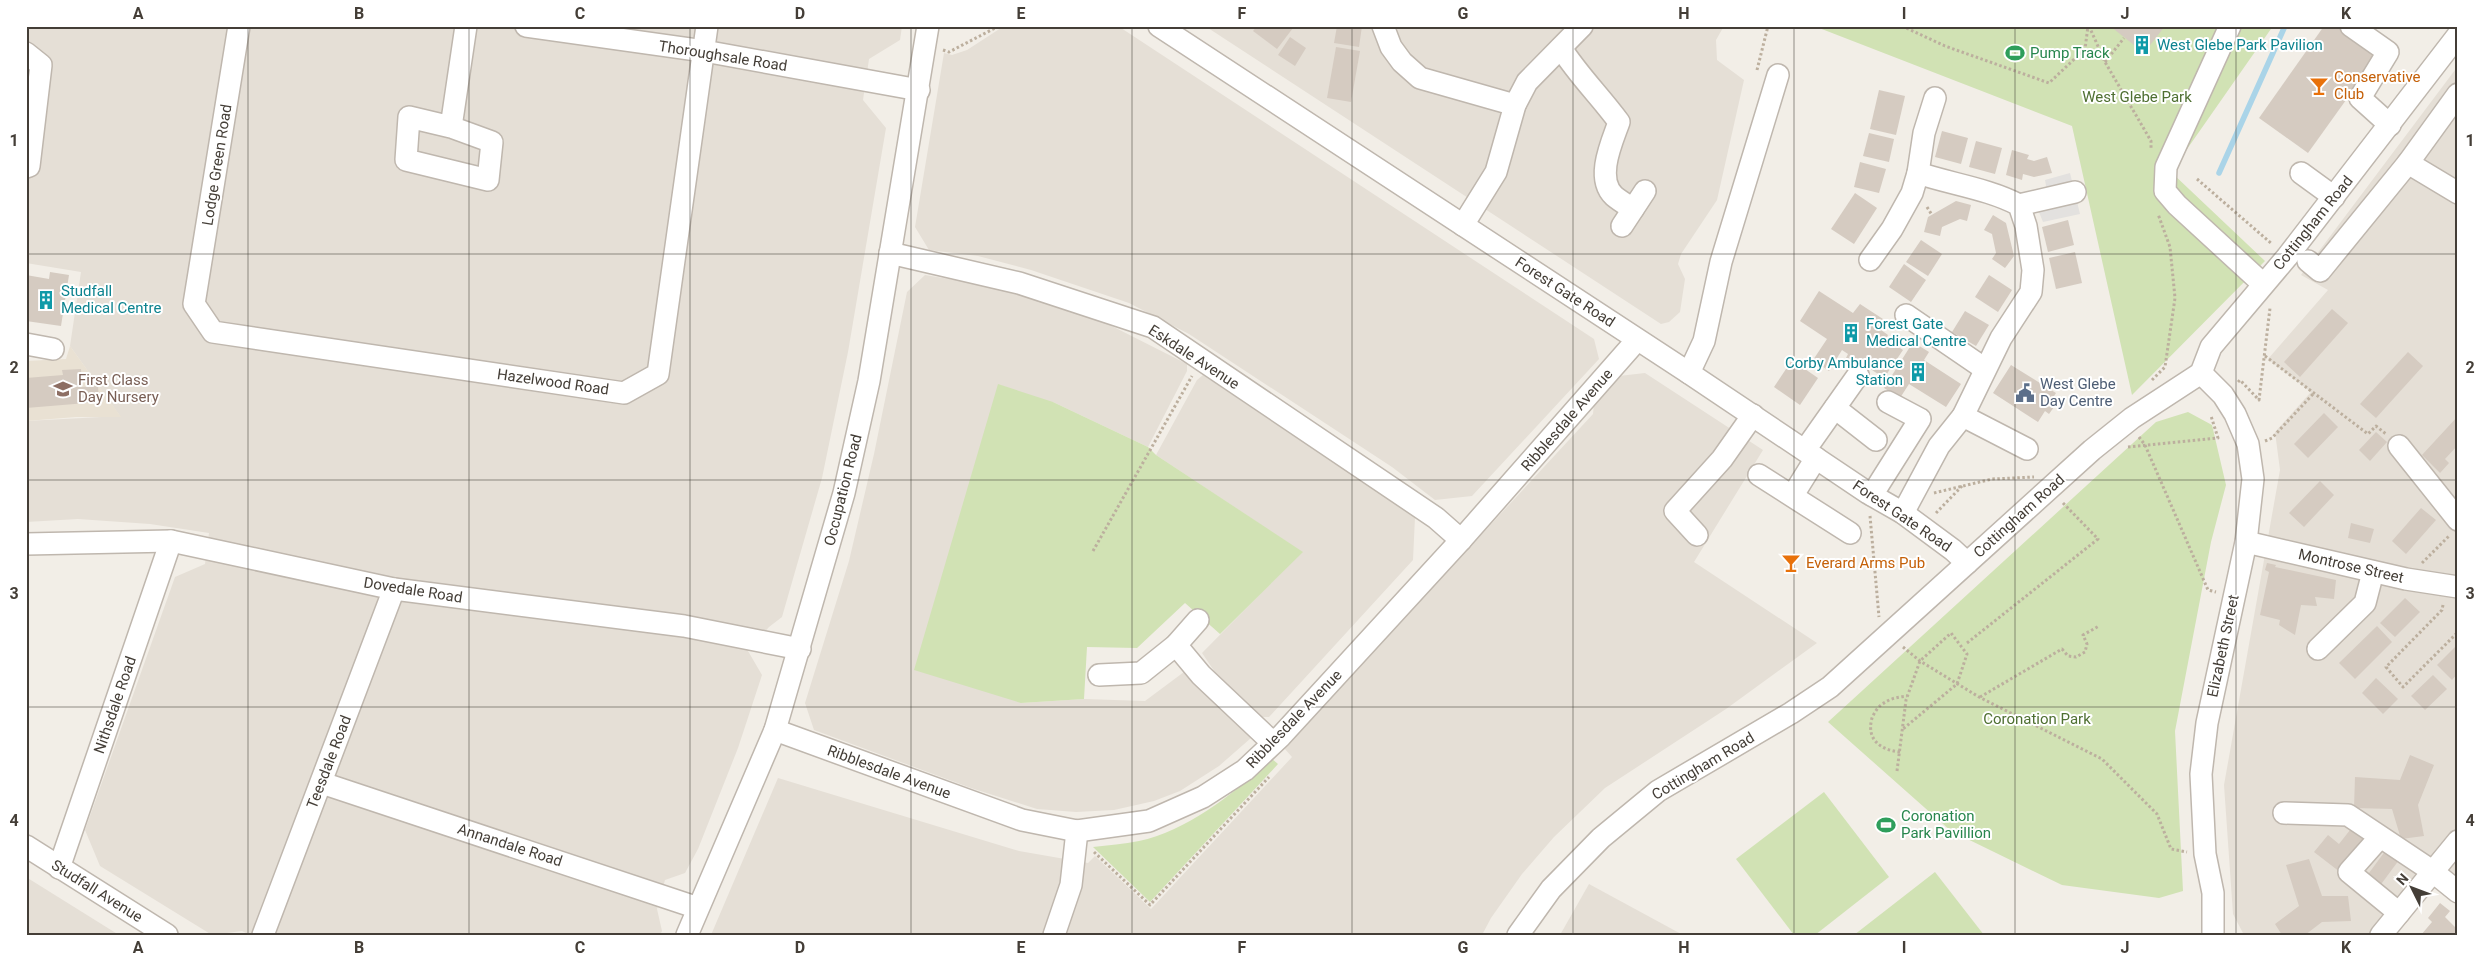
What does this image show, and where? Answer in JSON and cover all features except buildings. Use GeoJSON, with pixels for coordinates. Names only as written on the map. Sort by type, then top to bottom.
{"type":"FeatureCollection","features":[{"type":"Feature","properties":{"kind":"street","name":"Lodge Green Road"},"geometry":{"type":"LineString","coordinates":[[194,304],[239,26]]}},
{"type":"Feature","properties":{"kind":"street"},"geometry":{"type":"LineString","coordinates":[[451,128],[466,26]]}},
{"type":"Feature","properties":{"kind":"street","name":"Thoroughsale Road"},"geometry":{"type":"LineString","coordinates":[[526,26],[704,51],[919,90]]}},
{"type":"Feature","properties":{"kind":"street"},"geometry":{"type":"LineString","coordinates":[[704,51],[707,26]]}},
{"type":"Feature","properties":{"kind":"street"},"geometry":{"type":"LineString","coordinates":[[1384,26],[1391,47],[1402,62],[1420,78],[1515,105]]}},
{"type":"Feature","properties":{"kind":"street"},"geometry":{"type":"LineString","coordinates":[[1463,225],[1496,172],[1515,105],[1527,82],[1582,26]]}},
{"type":"Feature","properties":{"kind":"street"},"geometry":{"type":"LineString","coordinates":[[2230,26],[2166,167],[2165,191],[2267,293]]}},
{"type":"Feature","properties":{"kind":"street"},"geometry":{"type":"LineString","coordinates":[[2351,26],[2388,52],[2360,98],[2390,125]]}},
{"type":"Feature","properties":{"kind":"street","name":"Forest Gate Road"},"geometry":{"type":"LineString","coordinates":[[1165,28],[1637,340],[1690,373],[1870,494],[1903,512],[1967,563]]}},
{"type":"Feature","properties":{"kind":"street","name":"Cottingham Road"},"geometry":{"type":"LineString","coordinates":[[1518,935],[1551,889],[1601,838],[1658,791],[1790,714],[1830,687],[2092,450],[2128,422],[2201,374],[2211,347],[2267,293],[2334,197],[2458,35]]}},
{"type":"Feature","properties":{"kind":"street","name":"Occupation Road"},"geometry":{"type":"LineString","coordinates":[[686,935],[775,730],[800,649],[849,474],[869,381],[927,36]]}},
{"type":"Feature","properties":{"kind":"street"},"geometry":{"type":"LineString","coordinates":[[1560,48],[1580,77],[1598,93],[1619,122],[1607,158],[1606,180],[1628,218],[1645,191]]}},
{"type":"Feature","properties":{"kind":"street","name":"Hazelwood Road"},"geometry":{"type":"LineString","coordinates":[[194,304],[213,332],[624,393],[658,374],[704,51]]}},
{"type":"Feature","properties":{"kind":"street"},"geometry":{"type":"LineString","coordinates":[[26,53],[41,65],[29,166],[26,167]]}},
{"type":"Feature","properties":{"kind":"street"},"geometry":{"type":"LineString","coordinates":[[1690,373],[1704,341],[1721,262],[1778,75]]}},
{"type":"Feature","properties":{"kind":"street"},"geometry":{"type":"LineString","coordinates":[[2308,261],[2320,271],[2408,163],[2458,94]]}},
{"type":"Feature","properties":{"kind":"street"},"geometry":{"type":"LineString","coordinates":[[1870,260],[1905,208],[1918,173],[1924,133],[1935,98]]}},
{"type":"Feature","properties":{"kind":"street"},"geometry":{"type":"LineString","coordinates":[[2408,163],[2458,193]]}},
{"type":"Feature","properties":{"kind":"street"},"geometry":{"type":"LineString","coordinates":[[1918,173],[1952,184],[1993,193],[2019,205],[2074,192]]}},
{"type":"Feature","properties":{"kind":"street"},"geometry":{"type":"LineString","coordinates":[[2301,173],[2334,197]]}},
{"type":"Feature","properties":{"kind":"street"},"geometry":{"type":"LineString","coordinates":[[1903,512],[1939,446],[1962,416],[2001,338],[2031,292],[2033,270],[2026,226],[2019,205]]}},
{"type":"Feature","properties":{"kind":"street","name":"Eskdale Avenue"},"geometry":{"type":"LineString","coordinates":[[890,254],[1019,283],[1153,327],[1436,518],[1461,540]]}},
{"type":"Feature","properties":{"kind":"street"},"geometry":{"type":"LineString","coordinates":[[1906,315],[1985,369]]}},
{"type":"Feature","properties":{"kind":"street","name":"Ribblesdale Avenue"},"geometry":{"type":"LineString","coordinates":[[775,730],[1076,838],[1149,821],[1203,797],[1245,770],[1273,743],[1461,540],[1637,340]]}},
{"type":"Feature","properties":{"kind":"street"},"geometry":{"type":"LineString","coordinates":[[26,344],[53,348]]}},
{"type":"Feature","properties":{"kind":"street","name":"Elizabeth Street"},"geometry":{"type":"LineString","coordinates":[[2201,374],[2223,395],[2236,414],[2249,449],[2254,478],[2246,542],[2207,723],[2201,774],[2205,854],[2214,893],[2213,935]]}},
{"type":"Feature","properties":{"kind":"street"},"geometry":{"type":"LineString","coordinates":[[1794,495],[1810,454],[1835,408],[1858,375]]}},
{"type":"Feature","properties":{"kind":"street"},"geometry":{"type":"LineString","coordinates":[[1870,494],[1920,419],[1888,402]]}},
{"type":"Feature","properties":{"kind":"street"},"geometry":{"type":"LineString","coordinates":[[1835,408],[1876,440]]}},
{"type":"Feature","properties":{"kind":"street"},"geometry":{"type":"LineString","coordinates":[[1696,535],[1675,511],[1722,459],[1753,415]]}},
{"type":"Feature","properties":{"kind":"street"},"geometry":{"type":"LineString","coordinates":[[1962,416],[2027,449]]}},
{"type":"Feature","properties":{"kind":"street"},"geometry":{"type":"LineString","coordinates":[[2399,446],[2455,527]]}},
{"type":"Feature","properties":{"kind":"street"},"geometry":{"type":"LineString","coordinates":[[1759,475],[1794,495],[1850,533]]}},
{"type":"Feature","properties":{"kind":"street","name":"Dovedale Road"},"geometry":{"type":"LineString","coordinates":[[26,544],[171,541],[394,589],[684,626],[800,649]]}},
{"type":"Feature","properties":{"kind":"street","name":"Nithsdale Road"},"geometry":{"type":"LineString","coordinates":[[59,868],[171,541]]}},
{"type":"Feature","properties":{"kind":"street","name":"Montrose Street"},"geometry":{"type":"LineString","coordinates":[[2246,542],[2373,572],[2453,586]]}},
{"type":"Feature","properties":{"kind":"street"},"geometry":{"type":"LineString","coordinates":[[2318,649],[2365,603],[2373,572]]}},
{"type":"Feature","properties":{"kind":"street","name":"Teesdale Road"},"geometry":{"type":"LineString","coordinates":[[263,935],[394,589]]}},
{"type":"Feature","properties":{"kind":"street"},"geometry":{"type":"LineString","coordinates":[[1098,675],[1141,673],[1176,645],[1198,620]]}},
{"type":"Feature","properties":{"kind":"street"},"geometry":{"type":"LineString","coordinates":[[1176,645],[1201,675],[1273,743]]}},
{"type":"Feature","properties":{"kind":"street","name":"Annandale Road"},"geometry":{"type":"LineString","coordinates":[[322,783],[698,908]]}},
{"type":"Feature","properties":{"kind":"street"},"geometry":{"type":"LineString","coordinates":[[2284,813],[2348,815],[2458,892]]}},
{"type":"Feature","properties":{"kind":"street"},"geometry":{"type":"LineString","coordinates":[[2380,836],[2349,872],[2399,913]]}},
{"type":"Feature","properties":{"kind":"street"},"geometry":{"type":"LineString","coordinates":[[1054,935],[1071,886],[1076,838]]}},
{"type":"Feature","properties":{"kind":"street"},"geometry":{"type":"LineString","coordinates":[[2381,935],[2458,840]]}},
{"type":"Feature","properties":{"kind":"street","name":"Studfall Avenue"},"geometry":{"type":"LineString","coordinates":[[26,846],[168,935]]}},
{"type":"Feature","properties":{"kind":"path"},"geometry":{"type":"LineString","coordinates":[[927,36],[949,52],[999,26]]}},
{"type":"Feature","properties":{"kind":"path"},"geometry":{"type":"LineString","coordinates":[[1124,26],[1128,28],[1130,26]]}},
{"type":"Feature","properties":{"kind":"path"},"geometry":{"type":"LineString","coordinates":[[1902,26],[1945,46],[2050,83],[2086,49],[2089,26]]}},
{"type":"Feature","properties":{"kind":"path"},"geometry":{"type":"LineString","coordinates":[[2089,26],[2105,62],[2152,141],[2151,151]]}},
{"type":"Feature","properties":{"kind":"path"},"geometry":{"type":"LineString","coordinates":[[2105,62],[2124,38]]}},
{"type":"Feature","properties":{"kind":"path"},"geometry":{"type":"LineString","coordinates":[[2197,179],[2279,251]]}},
{"type":"Feature","properties":{"kind":"path"},"geometry":{"type":"LineString","coordinates":[[2151,381],[2165,367],[2175,298],[2170,246],[2157,213]]}},
{"type":"Feature","properties":{"kind":"path"},"geometry":{"type":"LineString","coordinates":[[2092,450],[2218,438],[2209,408],[2223,395],[2240,380],[2259,400],[2264,355],[2267,293]]}},
{"type":"Feature","properties":{"kind":"path"},"geometry":{"type":"LineString","coordinates":[[2264,355],[2368,434],[2376,426],[2399,446]]}},
{"type":"Feature","properties":{"kind":"path"},"geometry":{"type":"LineString","coordinates":[[1094,551],[1201,360]]}},
{"type":"Feature","properties":{"kind":"path"},"geometry":{"type":"LineString","coordinates":[[2249,449],[2272,438],[2314,393]]}},
{"type":"Feature","properties":{"kind":"path"},"geometry":{"type":"LineString","coordinates":[[2128,422],[2145,445],[2208,590],[2234,598]]}},
{"type":"Feature","properties":{"kind":"path"},"geometry":{"type":"LineString","coordinates":[[1870,494],[1880,617],[1890,634],[1920,662],[1979,697],[2102,759],[2157,814],[2171,850],[2205,854]]}},
{"type":"Feature","properties":{"kind":"path"},"geometry":{"type":"LineString","coordinates":[[2406,579],[2455,527]]}},
{"type":"Feature","properties":{"kind":"path"},"geometry":{"type":"LineString","coordinates":[[2453,586],[2442,610],[2386,667],[2403,687],[2458,632]]}},
{"type":"Feature","properties":{"kind":"path"},"geometry":{"type":"LineString","coordinates":[[1979,697],[2062,649],[2068,656],[2076,656],[2085,652],[2087,644],[2083,635],[2099,626]]}},
{"type":"Feature","properties":{"kind":"path"},"geometry":{"type":"LineString","coordinates":[[1897,771],[1902,729],[1908,696],[1920,662],[1950,633],[1967,654],[1957,684],[1902,729]]}},
{"type":"Feature","properties":{"kind":"path"},"geometry":{"type":"LineString","coordinates":[[1900,752],[1888,751],[1879,745],[1872,738],[1870,727],[1874,714],[1882,703],[1908,696]]}},
{"type":"Feature","properties":{"kind":"path"},"geometry":{"type":"LineString","coordinates":[[1076,838],[1093,851],[1150,905],[1271,775]]}},
{"type":"Feature","properties":{"kind":"shaded area"},"geometry":{"type":"Polygon","coordinates":[[[26,26],[902,26],[900,40],[869,59],[863,100],[886,128],[848,352],[822,478],[782,617],[769,627],[748,651],[762,675],[738,748],[698,849],[685,873],[665,880],[657,909],[662,931],[660,935],[250,935],[242,931],[212,935],[100,866],[85,830],[175,577],[205,564],[209,533],[150,524],[78,519],[26,522],[26,421],[120,416],[70,346],[81,272],[26,263],[26,26]]]}},
{"type":"Feature","properties":{"kind":"shaded area"},"geometry":{"type":"Polygon","coordinates":[[[1004,26],[1118,26],[1594,339],[1599,359],[1472,496],[1435,500],[1392,467],[1189,334],[1129,303],[1031,270],[978,256],[929,250],[915,227],[944,53],[952,55],[967,50],[1004,26]]]}},
{"type":"Feature","properties":{"kind":"shaded area"},"geometry":{"type":"Polygon","coordinates":[[[1205,26],[1724,26],[1716,40],[1717,60],[1744,80],[1717,200],[1681,254],[1678,264],[1685,279],[1680,312],[1669,322],[1661,324],[1205,26]]]}},
{"type":"Feature","properties":{"kind":"shaded area"},"geometry":{"type":"Polygon","coordinates":[[[2458,66],[2458,878],[2432,872],[2381,935],[2244,935],[2233,914],[2224,785],[2280,470],[2275,432],[2311,392],[2268,359],[2328,290],[2301,275],[2458,66]]]}},
{"type":"Feature","properties":{"kind":"shaded area"},"geometry":{"type":"Polygon","coordinates":[[[2070,173],[2080,214],[2043,222],[2039,212],[2047,191],[2045,180],[2070,173]]]}},
{"type":"Feature","properties":{"kind":"shaded area"},"geometry":{"type":"Polygon","coordinates":[[[925,275],[1015,290],[1088,314],[1187,364],[1187,371],[1148,447],[1053,402],[1021,703],[1084,699],[1145,701],[1188,669],[1251,738],[1219,766],[1180,791],[1154,801],[1114,810],[1076,812],[1037,809],[971,788],[814,730],[805,703],[849,561],[874,454],[907,292],[925,275]]]}},
{"type":"Feature","properties":{"kind":"shaded area","name":"First Class Day Nursery"},"geometry":{"type":"Polygon","coordinates":[[[70,346],[121,417],[76,417],[26,421],[26,361],[66,359],[70,346]]]}},
{"type":"Feature","properties":{"kind":"shaded area"},"geometry":{"type":"Polygon","coordinates":[[[1645,373],[1763,450],[1694,562],[1817,643],[1726,709],[1605,788],[1554,837],[1522,874],[1491,918],[1482,935],[711,935],[778,778],[1019,851],[1088,863],[1095,856],[1151,909],[1292,757],[1284,748],[1593,414],[1594,403],[1619,376],[1645,373]]]}},
{"type":"Feature","properties":{"kind":"shaded area"},"geometry":{"type":"Polygon","coordinates":[[[1203,375],[1415,517],[1413,560],[1269,717],[1260,717],[1221,681],[1202,653],[1302,552],[1156,455],[1197,380],[1203,375]]]}},
{"type":"Feature","properties":{"kind":"shaded area"},"geometry":{"type":"Polygon","coordinates":[[[26,877],[119,935],[26,935],[26,877]]]}},
{"type":"Feature","properties":{"kind":"shaded area"},"geometry":{"type":"Polygon","coordinates":[[[1589,884],[1683,935],[1560,935],[1589,884]]]}},
{"type":"Feature","properties":{"kind":"green space","name":"West Glebe Park"},"geometry":{"type":"Polygon","coordinates":[[[1814,26],[2273,26],[2171,172],[2265,261],[2132,395],[2072,126],[1814,26]]]}},
{"type":"Feature","properties":{"kind":"green space"},"geometry":{"type":"Polygon","coordinates":[[[998,384],[1053,402],[1148,447],[1156,455],[1303,552],[1220,634],[1185,603],[1137,648],[1087,647],[1084,699],[1021,703],[914,670],[998,384]]]}},
{"type":"Feature","properties":{"kind":"green space","name":"Coronation Park"},"geometry":{"type":"Polygon","coordinates":[[[2188,412],[2212,425],[2226,485],[2211,542],[2175,731],[2183,891],[2159,898],[2062,885],[1951,831],[1828,722],[2156,422],[2188,412]]]}},
{"type":"Feature","properties":{"kind":"green space"},"geometry":{"type":"Polygon","coordinates":[[[1271,758],[1278,764],[1150,902],[1093,847],[1139,841],[1175,829],[1227,797],[1271,758]]]}},
{"type":"Feature","properties":{"kind":"green space"},"geometry":{"type":"Polygon","coordinates":[[[1824,792],[1889,877],[1815,935],[1794,935],[1736,859],[1824,792]]]}},
{"type":"Feature","properties":{"kind":"green space"},"geometry":{"type":"Polygon","coordinates":[[[1935,872],[1984,935],[1854,935],[1935,872]]]}},
{"type":"Feature","properties":{"kind":"waterway"},"geometry":{"type":"LineString","coordinates":[[2219,173],[2285,26]]}},
{"type":"Feature","properties":{"kind":"place","name":"West Glebe Park Pavilion"},"geometry":{"type":"Point","coordinates":[2142,45]}},
{"type":"Feature","properties":{"kind":"place","name":"Pump Track"},"geometry":{"type":"Point","coordinates":[2015,53]}},
{"type":"Feature","properties":{"kind":"place","name":"Conservative Club"},"geometry":{"type":"Point","coordinates":[2319,86]}},
{"type":"Feature","properties":{"kind":"place","name":"Studfall Medical Centre"},"geometry":{"type":"Point","coordinates":[46,300]}},
{"type":"Feature","properties":{"kind":"place","name":"Forest Gate Medical Centre"},"geometry":{"type":"Point","coordinates":[1851,333]}},
{"type":"Feature","properties":{"kind":"place","name":"Corby Ambulance Station"},"geometry":{"type":"Point","coordinates":[1918,372]}},
{"type":"Feature","properties":{"kind":"place","name":"First Class Day Nursery"},"geometry":{"type":"Point","coordinates":[63,389]}},
{"type":"Feature","properties":{"kind":"place","name":"West Glebe Day Centre"},"geometry":{"type":"Point","coordinates":[2025,393]}},
{"type":"Feature","properties":{"kind":"place","name":"Everard Arms Pub"},"geometry":{"type":"Point","coordinates":[1791,563]}},
{"type":"Feature","properties":{"kind":"place","name":"Coronation Park Pavillion"},"geometry":{"type":"Point","coordinates":[1886,825]}}]}
